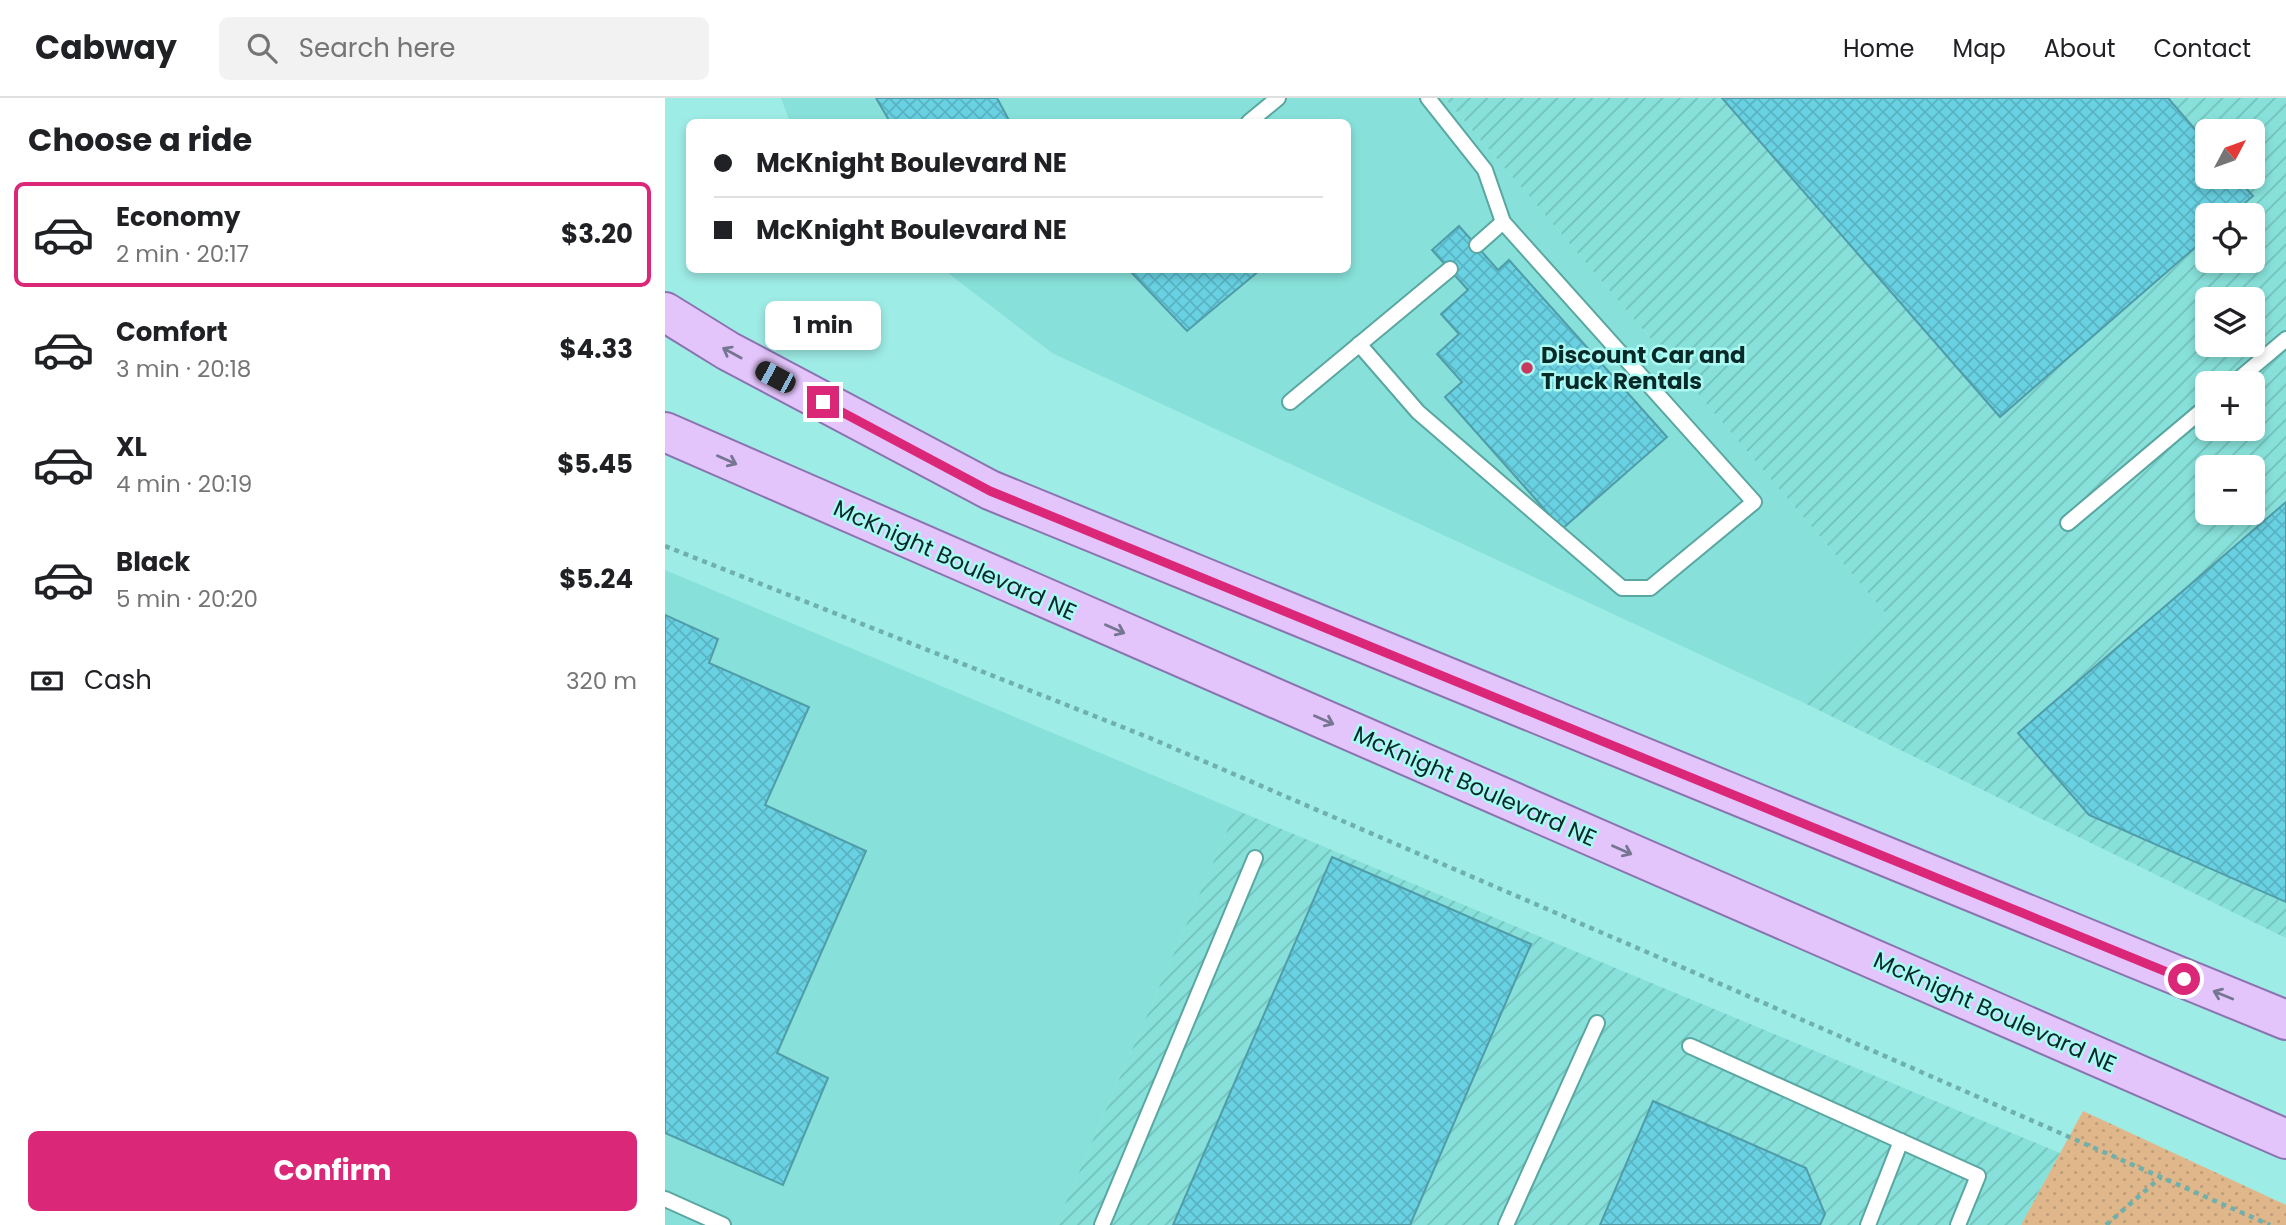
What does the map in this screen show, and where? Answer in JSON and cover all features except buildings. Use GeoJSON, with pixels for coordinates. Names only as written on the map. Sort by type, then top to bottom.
{"type":"FeatureCollection","features":[{"type":"Feature","properties":{"kind":"main road"},"geometry":{"type":"LineString","coordinates":[[665,312],[728,351],[990,491],[2286,1020]]}},
{"type":"Feature","properties":{"kind":"main road","name":"McKnight Boulevard NE"},"geometry":{"type":"LineString","coordinates":[[665,432],[2286,1139]]}},
{"type":"Feature","properties":{"kind":"lane"},"geometry":{"type":"LineString","coordinates":[[1253,119],[1278,98]]}},
{"type":"Feature","properties":{"kind":"lane"},"geometry":{"type":"LineString","coordinates":[[1360,344],[1417,412],[1622,588],[1650,588],[1754,502],[1503,222],[1485,170],[1428,98]]}},
{"type":"Feature","properties":{"kind":"lane"},"geometry":{"type":"LineString","coordinates":[[1477,245],[1503,222]]}},
{"type":"Feature","properties":{"kind":"lane"},"geometry":{"type":"LineString","coordinates":[[1290,402],[1450,270]]}},
{"type":"Feature","properties":{"kind":"lane"},"geometry":{"type":"LineString","coordinates":[[2248,371],[2286,339]]}},
{"type":"Feature","properties":{"kind":"lane"},"geometry":{"type":"LineString","coordinates":[[2068,523],[2195,416]]}},
{"type":"Feature","properties":{"kind":"lane"},"geometry":{"type":"LineString","coordinates":[[1102,1225],[1255,858]]}},
{"type":"Feature","properties":{"kind":"lane"},"geometry":{"type":"LineString","coordinates":[[1506,1225],[1597,1023]]}},
{"type":"Feature","properties":{"kind":"lane"},"geometry":{"type":"LineString","coordinates":[[1690,1046],[1978,1176],[1958,1225]]}},
{"type":"Feature","properties":{"kind":"lane"},"geometry":{"type":"LineString","coordinates":[[1868,1225],[1901,1141]]}},
{"type":"Feature","properties":{"kind":"lane"},"geometry":{"type":"LineString","coordinates":[[665,1199],[723,1225]]}},
{"type":"Feature","properties":{"kind":"path"},"geometry":{"type":"LineString","coordinates":[[665,547],[1150,738],[1687,969],[2270,1225]]}},
{"type":"Feature","properties":{"kind":"path"},"geometry":{"type":"LineString","coordinates":[[2106,1225],[2161,1177]]}},
{"type":"Feature","properties":{"kind":"shaded area"},"geometry":{"type":"Polygon","coordinates":[[[781,98],[1445,98],[1888,616],[1800,701],[1052,353],[948,273],[1351,273],[1351,119],[789,119],[781,98]]]}},
{"type":"Feature","properties":{"kind":"shaded area"},"geometry":{"type":"Polygon","coordinates":[[[1445,98],[2286,98],[2286,938],[1800,701],[1888,616],[1445,98]]]}},
{"type":"Feature","properties":{"kind":"shaded area"},"geometry":{"type":"Polygon","coordinates":[[[665,570],[1236,810],[1056,1225],[665,1225],[665,570]]]}},
{"type":"Feature","properties":{"kind":"shaded area"},"geometry":{"type":"Polygon","coordinates":[[[1236,810],[2060,1153],[2021,1225],[1056,1225],[1236,810]]]}},
{"type":"Feature","properties":{"kind":"shaded area"},"geometry":{"type":"Polygon","coordinates":[[[2083,1111],[2286,1205],[2286,1225],[2021,1225],[2083,1111]]]}},
{"type":"Feature","properties":{"kind":"place","name":"Discount Car and Truck Rentals"},"geometry":{"type":"Point","coordinates":[1527,368]}},
{"type":"Feature","properties":{"kind":"route"},"geometry":{"type":"LineString","coordinates":[[823,402],[990,491],[2184,979]]}}]}
